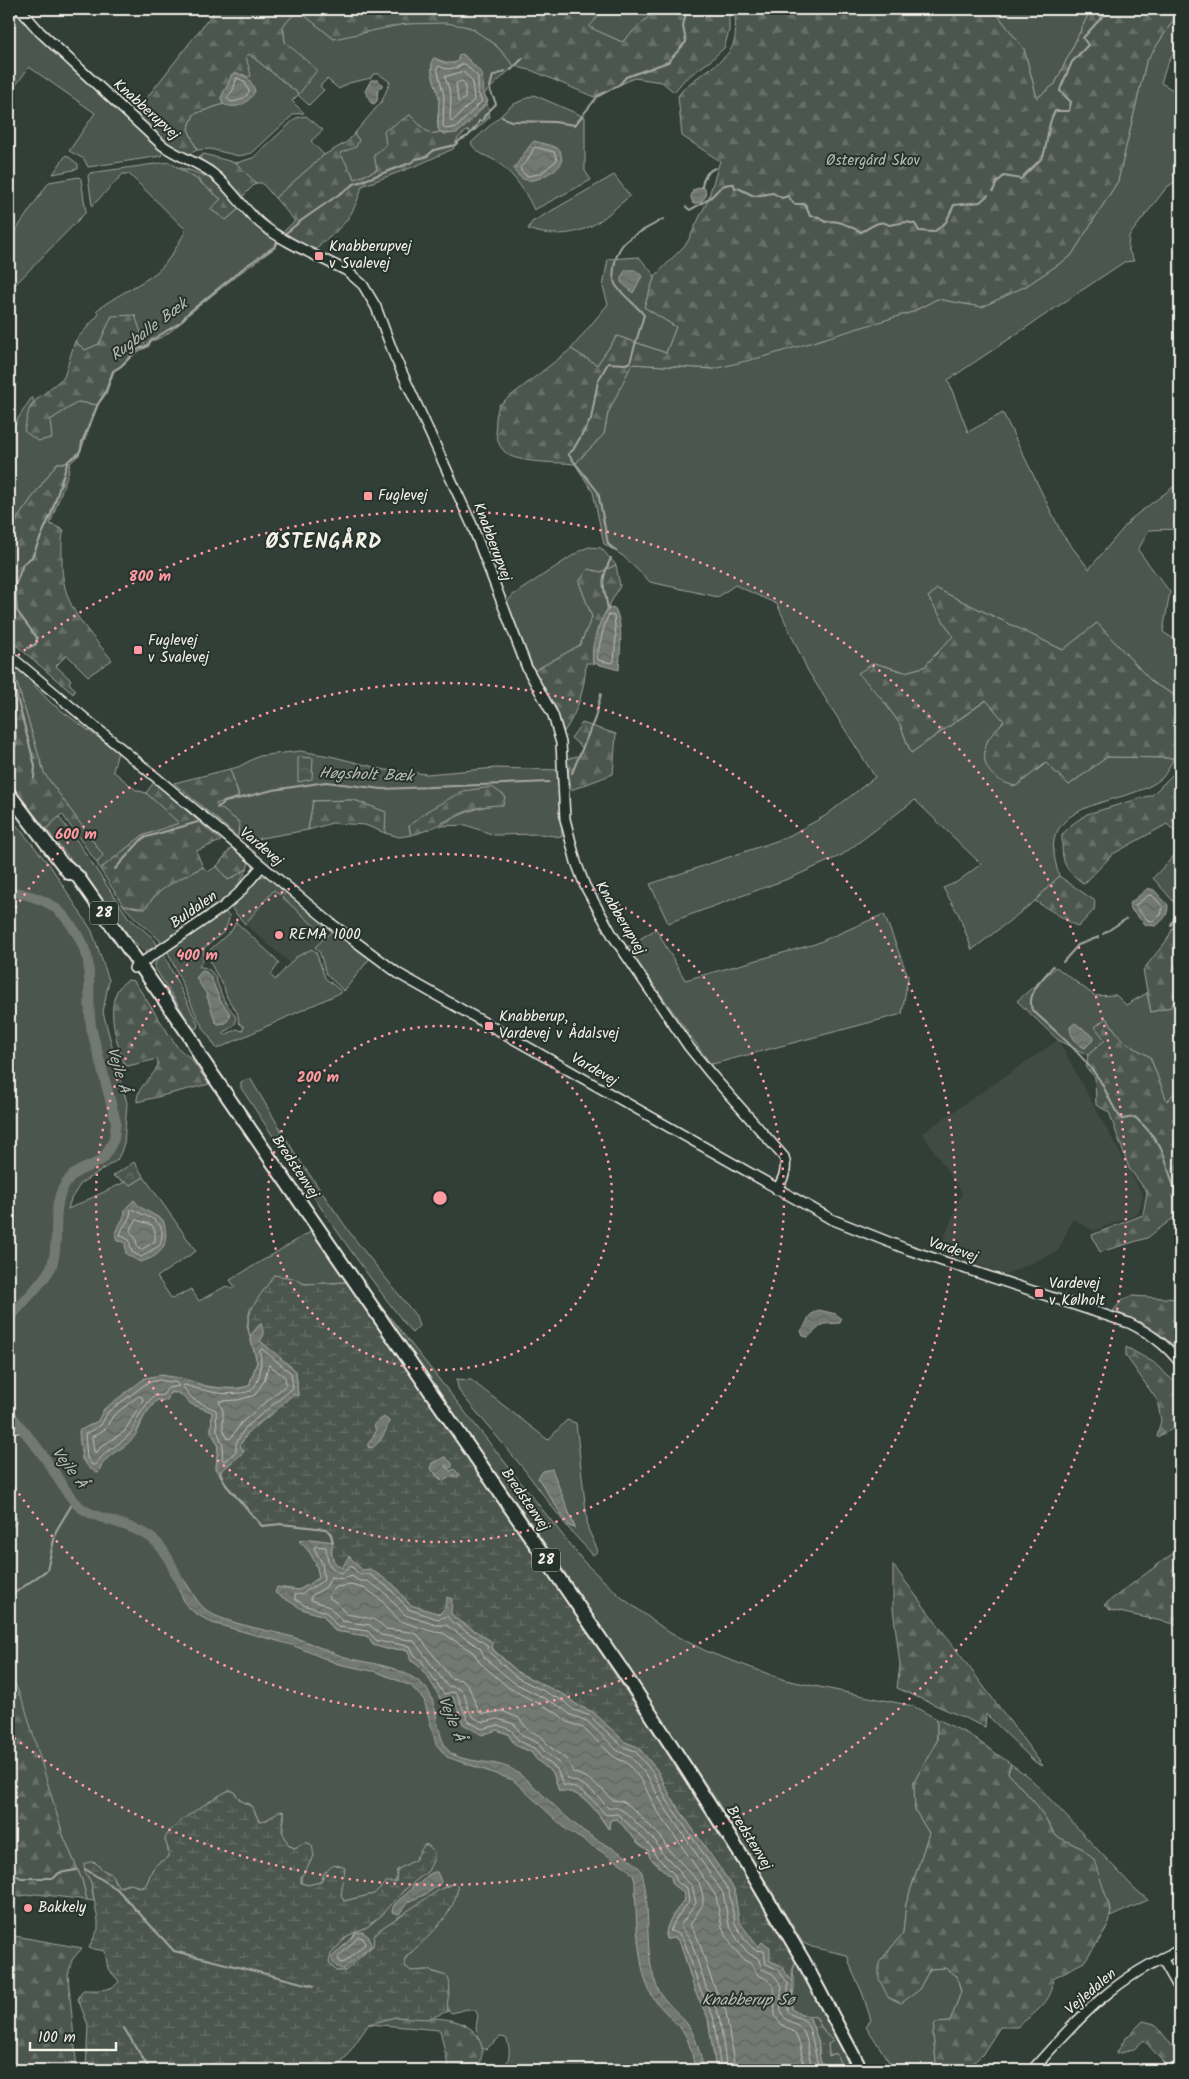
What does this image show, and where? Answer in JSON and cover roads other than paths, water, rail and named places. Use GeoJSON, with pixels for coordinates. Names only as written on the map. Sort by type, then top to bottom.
{"type":"FeatureCollection","features":[{"type":"Feature","properties":{"kind":"highway","name":"Bredstenvej"},"geometry":{"type":"LineString","coordinates":[[9,794],[66,866],[74,882],[191,1038],[201,1058],[606,1646],[756,1879],[803,1960],[860,2070]]}},
{"type":"Feature","properties":{"kind":"street","name":"Knabberupvej"},"geometry":{"type":"LineString","coordinates":[[20,9],[40,32],[162,145],[174,154],[200,165],[212,173],[222,181],[245,209],[269,230],[347,271],[356,277],[370,295],[407,384],[464,508],[526,668],[557,726],[560,743],[565,818],[576,862],[585,886],[613,936],[689,1047],[784,1158],[786,1165],[785,1173],[777,1190]]}},
{"type":"Feature","properties":{"kind":"street","name":"Vardevej"},"geometry":{"type":"LineString","coordinates":[[9,655],[355,943],[399,974],[831,1219],[870,1236],[1129,1323],[1149,1333],[1165,1345],[1180,1363]]}},
{"type":"Feature","properties":{"kind":"street","name":"Buldalen"},"geometry":{"type":"LineString","coordinates":[[137,966],[223,907],[239,893],[262,866]]}},
{"type":"Feature","properties":{"kind":"street","name":"Vejledalen"},"geometry":{"type":"LineString","coordinates":[[1032,2070],[1076,2022],[1125,1978],[1180,1950]]}},
{"type":"Feature","properties":{"kind":"street"},"geometry":{"type":"LineString","coordinates":[[1162,1958],[1180,1990]]}},
{"type":"Feature","properties":{"kind":"water"},"geometry":{"type":"Polygon","coordinates":[[[463,54],[482,74],[483,92],[488,101],[460,131],[444,134],[438,129],[439,97],[432,74],[432,60],[434,58],[445,63],[455,63],[459,55],[463,54]]]}},
{"type":"Feature","properties":{"kind":"water"},"geometry":{"type":"Polygon","coordinates":[[[235,73],[243,75],[248,79],[255,91],[242,105],[228,106],[223,104],[221,98],[231,75],[235,73]]]}},
{"type":"Feature","properties":{"kind":"water"},"geometry":{"type":"Polygon","coordinates":[[[371,80],[378,80],[383,85],[378,90],[377,101],[374,104],[371,103],[365,91],[371,80]]]}},
{"type":"Feature","properties":{"kind":"water"},"geometry":{"type":"Polygon","coordinates":[[[534,141],[560,150],[562,158],[560,165],[546,175],[526,180],[521,178],[514,169],[534,141]]]}},
{"type":"Feature","properties":{"kind":"water"},"geometry":{"type":"Polygon","coordinates":[[[702,187],[705,189],[706,196],[701,202],[693,204],[691,197],[693,190],[702,187]]]}},
{"type":"Feature","properties":{"kind":"water"},"geometry":{"type":"Polygon","coordinates":[[[626,270],[635,270],[642,276],[633,293],[621,282],[621,277],[626,270]]]}},
{"type":"Feature","properties":{"kind":"water"},"geometry":{"type":"Polygon","coordinates":[[[615,608],[620,623],[621,647],[619,670],[593,663],[594,642],[598,628],[608,609],[615,608]]]}},
{"type":"Feature","properties":{"kind":"water"},"geometry":{"type":"Polygon","coordinates":[[[1148,888],[1154,890],[1168,905],[1165,917],[1156,926],[1146,925],[1132,911],[1129,904],[1148,888]]]}},
{"type":"Feature","properties":{"kind":"water"},"geometry":{"type":"Polygon","coordinates":[[[202,971],[206,972],[211,978],[220,1000],[229,1012],[230,1017],[226,1023],[218,1024],[215,1021],[206,993],[196,978],[202,971]]]}},
{"type":"Feature","properties":{"kind":"water"},"geometry":{"type":"Polygon","coordinates":[[[1075,1023],[1095,1038],[1085,1048],[1071,1034],[1070,1027],[1075,1023]]]}},
{"type":"Feature","properties":{"kind":"water"},"geometry":{"type":"Polygon","coordinates":[[[134,1200],[140,1207],[163,1220],[166,1235],[160,1252],[140,1262],[126,1254],[125,1242],[117,1241],[116,1236],[125,1209],[134,1200]]]}},
{"type":"Feature","properties":{"kind":"water"},"geometry":{"type":"Polygon","coordinates":[[[819,1310],[836,1314],[841,1318],[840,1323],[823,1324],[808,1337],[803,1336],[801,1331],[810,1316],[819,1310]]]}},
{"type":"Feature","properties":{"kind":"water"},"geometry":{"type":"Polygon","coordinates":[[[261,1323],[264,1335],[260,1341],[296,1371],[298,1396],[293,1394],[274,1412],[249,1431],[240,1445],[244,1452],[220,1472],[216,1468],[218,1445],[211,1431],[212,1412],[191,1404],[179,1393],[170,1392],[167,1401],[157,1400],[144,1417],[134,1437],[105,1461],[98,1473],[87,1465],[82,1456],[79,1431],[98,1421],[104,1409],[145,1378],[160,1375],[181,1378],[209,1387],[237,1389],[249,1386],[257,1362],[250,1336],[261,1323]]]}},
{"type":"Feature","properties":{"kind":"water"},"geometry":{"type":"Polygon","coordinates":[[[384,1417],[389,1421],[385,1433],[375,1446],[372,1448],[368,1447],[376,1432],[374,1424],[384,1417]]]}},
{"type":"Feature","properties":{"kind":"water"},"geometry":{"type":"Polygon","coordinates":[[[445,1457],[452,1463],[452,1467],[444,1466],[451,1471],[454,1469],[459,1474],[458,1477],[454,1477],[454,1475],[443,1481],[430,1468],[432,1463],[445,1457]]]}},
{"type":"Feature","properties":{"kind":"water"},"geometry":{"type":"Polygon","coordinates":[[[552,1469],[575,1528],[569,1526],[538,1478],[543,1471],[552,1469]]]}},
{"type":"Feature","properties":{"kind":"water"},"geometry":{"type":"Polygon","coordinates":[[[9,1496],[17,1521],[9,1531],[9,1496]]]}},
{"type":"Feature","properties":{"kind":"water","name":"Knabberup Sø"},"geometry":{"type":"Polygon","coordinates":[[[310,1539],[333,1542],[332,1557],[338,1566],[342,1568],[349,1556],[362,1570],[370,1569],[393,1584],[410,1605],[440,1614],[445,1608],[447,1597],[452,1599],[451,1613],[455,1618],[491,1641],[493,1650],[519,1673],[566,1696],[577,1705],[593,1712],[625,1742],[638,1747],[657,1770],[672,1799],[734,1889],[739,1921],[758,1947],[762,1942],[770,1947],[770,1961],[780,1965],[793,1982],[792,2009],[801,2015],[809,2016],[818,2040],[820,2060],[825,2070],[716,2070],[708,2018],[695,1991],[681,1945],[676,1938],[666,1939],[669,1923],[674,1913],[685,1900],[683,1892],[673,1885],[671,1877],[650,1858],[648,1850],[639,1844],[617,1819],[610,1820],[609,1829],[594,1809],[582,1798],[576,1794],[559,1791],[553,1773],[537,1760],[531,1752],[515,1745],[508,1734],[497,1730],[482,1735],[463,1724],[453,1697],[442,1702],[424,1672],[411,1661],[408,1650],[387,1649],[373,1645],[367,1636],[335,1631],[324,1616],[302,1609],[275,1593],[277,1587],[299,1590],[319,1578],[313,1558],[299,1541],[310,1539]]]}},
{"type":"Feature","properties":{"kind":"water"},"geometry":{"type":"Polygon","coordinates":[[[176,1573],[202,1606],[216,1616],[293,1637],[336,1654],[382,1665],[411,1676],[421,1683],[432,1698],[441,1737],[450,1752],[464,1759],[510,1768],[528,1781],[584,1831],[634,1863],[642,1873],[645,1886],[648,1943],[656,1984],[662,1996],[684,2020],[694,2035],[704,2070],[695,2070],[691,2049],[685,2034],[650,1992],[642,1968],[640,1954],[635,1882],[633,1875],[626,1867],[567,1830],[513,1780],[447,1757],[436,1744],[424,1700],[411,1686],[377,1672],[338,1664],[292,1645],[212,1623],[186,1605],[175,1582],[176,1573]]]}},
{"type":"Feature","properties":{"kind":"water"},"geometry":{"type":"Polygon","coordinates":[[[434,1872],[437,1872],[441,1881],[440,1884],[426,1894],[408,1902],[399,1914],[392,1912],[398,1900],[413,1885],[419,1884],[434,1872]]]}},
{"type":"Feature","properties":{"kind":"water"},"geometry":{"type":"Polygon","coordinates":[[[363,1932],[369,1937],[371,1946],[344,1969],[335,1966],[332,1957],[356,1933],[363,1932]]]}},
{"type":"Feature","properties":{"kind":"waterway","name":"Rugballe Bæk"},"geometry":{"type":"LineString","coordinates":[[502,117],[511,121],[554,122],[575,125],[597,97],[620,84],[626,77],[668,62],[686,42],[683,26],[687,9]]}},
{"type":"Feature","properties":{"kind":"waterway","name":"Høgsholt Bæk"},"geometry":{"type":"LineString","coordinates":[[993,191],[997,182],[1004,176],[1021,179],[1043,156],[1052,116],[1055,111],[1069,111],[1071,102],[1060,91],[1072,62],[1088,45],[1083,38],[1109,9]]}},
{"type":"Feature","properties":{"kind":"waterway"},"geometry":{"type":"LineString","coordinates":[[511,70],[523,58]]}},
{"type":"Feature","properties":{"kind":"waterway","name":"Rugballe Bæk"},"geometry":{"type":"LineString","coordinates":[[286,233],[354,184],[416,159],[426,157],[434,150],[455,145],[468,136],[479,121],[482,121],[496,104],[490,91],[491,82],[493,76],[505,71]]}},
{"type":"Feature","properties":{"kind":"waterway"},"geometry":{"type":"LineString","coordinates":[[702,187],[709,171],[715,168]]}},
{"type":"Feature","properties":{"kind":"waterway","name":"Høgsholt Bæk"},"geometry":{"type":"LineString","coordinates":[[686,207],[690,210],[709,199],[723,186],[734,184],[735,189],[738,188],[754,196],[773,193],[782,198],[788,196],[794,204],[805,204],[810,216],[819,217],[825,222],[839,222],[861,232],[878,223],[889,225],[907,222],[915,224],[919,231],[934,232],[946,222],[954,205],[980,202],[988,195]]}},
{"type":"Feature","properties":{"kind":"waterway","name":"Høgsholt Bæk"},"geometry":{"type":"LineString","coordinates":[[616,551],[608,544],[598,492],[568,454],[573,450],[591,419],[598,381],[608,363],[626,364],[630,362],[644,315],[620,291],[614,281],[613,273],[616,257],[625,242],[631,237],[663,219]]}},
{"type":"Feature","properties":{"kind":"waterway","name":"Rugballe Bæk"},"geometry":{"type":"LineString","coordinates":[[28,648],[36,644],[37,638],[17,611],[15,586],[23,564],[32,557],[51,514],[68,461],[78,454],[81,449],[82,442],[113,371],[121,366],[138,349],[147,346],[150,341],[181,322],[187,314],[246,266],[274,247],[278,241]]}},
{"type":"Feature","properties":{"kind":"waterway","name":"Høgsholt Bæk"},"geometry":{"type":"LineString","coordinates":[[608,610],[604,579],[611,558]]}},
{"type":"Feature","properties":{"kind":"waterway","name":"Rugballe Bæk"},"geometry":{"type":"LineString","coordinates":[[10,671],[35,766],[34,778]]}},
{"type":"Feature","properties":{"kind":"waterway","name":"Høgsholt Bæk"},"geometry":{"type":"LineString","coordinates":[[572,773],[595,718],[601,694]]}},
{"type":"Feature","properties":{"kind":"waterway","name":"Høgsholt Bæk"},"geometry":{"type":"LineString","coordinates":[[217,808],[225,802],[273,790],[326,782],[382,789],[549,782]]}},
{"type":"Feature","properties":{"kind":"waterway","name":"Høgsholt Bæk"},"geometry":{"type":"LineString","coordinates":[[115,869],[143,838],[198,822]]}},
{"type":"Feature","properties":{"kind":"waterway","name":"Vejle Å"},"geometry":{"type":"LineString","coordinates":[[9,891],[40,899],[56,909],[71,924],[82,944],[88,962],[92,1031],[116,1122],[114,1139],[104,1158],[75,1174],[64,1187],[59,1197],[57,1208],[56,1243],[52,1265],[39,1285],[9,1319]]}},
{"type":"Feature","properties":{"kind":"waterway"},"geometry":{"type":"LineString","coordinates":[[1171,925],[1180,906]]}},
{"type":"Feature","properties":{"kind":"waterway"},"geometry":{"type":"LineString","coordinates":[[1103,934],[1126,919]]}},
{"type":"Feature","properties":{"kind":"waterway"},"geometry":{"type":"LineString","coordinates":[[1063,962],[1078,945],[1099,937]]}},
{"type":"Feature","properties":{"kind":"waterway"},"geometry":{"type":"LineString","coordinates":[[1053,966],[1033,992],[1031,998],[1032,1010],[1068,1043],[1092,1069],[1122,1119],[1135,1117],[1152,1134],[1164,1155],[1180,1200]]}},
{"type":"Feature","properties":{"kind":"waterway","name":"Vejle Å"},"geometry":{"type":"LineString","coordinates":[[9,1412],[42,1454],[64,1489],[74,1501],[91,1514],[127,1526],[149,1536],[163,1549],[181,1585]]}},
{"type":"Feature","properties":{"kind":"waterway"},"geometry":{"type":"LineString","coordinates":[[9,1439],[14,1433],[25,1433]]}},
{"type":"Feature","properties":{"kind":"waterway"},"geometry":{"type":"LineString","coordinates":[[220,1472],[226,1485],[262,1526],[281,1524],[326,1529],[331,1534],[333,1542]]}},
{"type":"Feature","properties":{"kind":"waterway"},"geometry":{"type":"LineString","coordinates":[[9,1597],[47,1570],[56,1531],[74,1501]]}},
{"type":"Feature","properties":{"kind":"waterway"},"geometry":{"type":"LineString","coordinates":[[85,1869],[117,1889],[174,1951],[314,1986]]}},
{"type":"Feature","properties":{"kind":"waterway"},"geometry":{"type":"LineString","coordinates":[[9,1871],[21,1878],[54,1878],[59,1873],[76,1870]]}},
{"type":"Feature","properties":{"kind":"waterway"},"geometry":{"type":"LineString","coordinates":[[124,2028],[150,2070]]}},
{"type":"Feature","properties":{"kind":"place","name":"Knabberupvej v Svalevej"},"geometry":{"type":"Point","coordinates":[319,256]}},
{"type":"Feature","properties":{"kind":"place","name":"Fuglevej"},"geometry":{"type":"Point","coordinates":[368,496]}},
{"type":"Feature","properties":{"kind":"place","name":"Fuglevej v Svalevej"},"geometry":{"type":"Point","coordinates":[138,650]}},
{"type":"Feature","properties":{"kind":"place","name":"REMA 1000"},"geometry":{"type":"Point","coordinates":[279,935]}},
{"type":"Feature","properties":{"kind":"place","name":"Knabberup, Vardevej v Ådalsvej"},"geometry":{"type":"Point","coordinates":[489,1026]}},
{"type":"Feature","properties":{"kind":"place","name":"Vardevej v Kølholt"},"geometry":{"type":"Point","coordinates":[1039,1293]}},
{"type":"Feature","properties":{"kind":"place","name":"Bakkely"},"geometry":{"type":"Point","coordinates":[28,1908]}},
{"type":"Feature","properties":{"kind":"district","name":"ØSTENGÅRD"},"geometry":{"type":"Point","coordinates":[324,543]}},
{"type":"Feature","properties":{"kind":"park label","name":"Østergård Skov"},"geometry":{"type":"Point","coordinates":[873,161]}}]}
